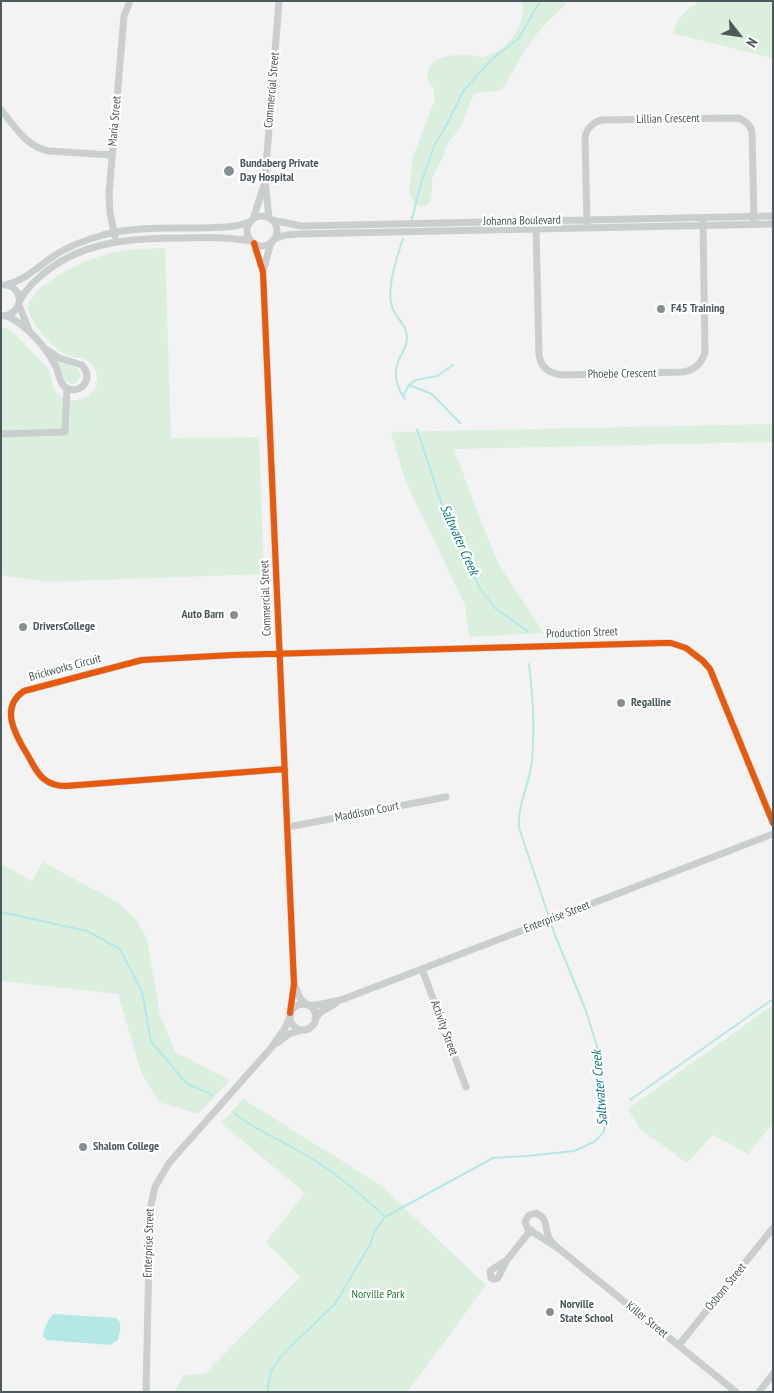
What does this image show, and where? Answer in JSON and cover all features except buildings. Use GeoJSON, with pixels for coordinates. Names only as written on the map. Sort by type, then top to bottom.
{"type":"FeatureCollection","features":[{"type":"Feature","properties":{"kind":"street","name":"Maria Street"},"geometry":{"type":"LineString","coordinates":[[116,241],[109,204],[124,16],[130,1]]}},
{"type":"Feature","properties":{"kind":"street","name":"Commercial Street"},"geometry":{"type":"LineString","coordinates":[[270,219],[265,180],[279,1]]}},
{"type":"Feature","properties":{"kind":"street"},"geometry":{"type":"LineString","coordinates":[[1,110],[27,140],[40,149],[112,155]]}},
{"type":"Feature","properties":{"kind":"street","name":"Lillian Crescent"},"geometry":{"type":"LineString","coordinates":[[587,224],[586,135],[593,124],[602,120],[736,118],[745,121],[752,132],[754,220]]}},
{"type":"Feature","properties":{"kind":"street","name":"Commercial Street"},"geometry":{"type":"LineString","coordinates":[[251,221],[265,180]]}},
{"type":"Feature","properties":{"kind":"street"},"geometry":{"type":"LineString","coordinates":[[3,285],[20,280],[56,254],[73,245],[114,232],[146,228],[224,228],[240,226],[261,216],[270,219],[276,230],[273,241],[263,246],[223,237],[145,238],[116,241],[80,252],[53,267],[29,286],[19,302],[16,312],[4,316]]}},
{"type":"Feature","properties":{"kind":"street","name":"Johanna Boulevard"},"geometry":{"type":"LineString","coordinates":[[270,219],[301,226],[536,225],[703,222],[754,220],[773,216]]}},
{"type":"Feature","properties":{"kind":"street","name":"Johanna Boulevard"},"geometry":{"type":"LineString","coordinates":[[754,220],[773,224]]}},
{"type":"Feature","properties":{"kind":"street"},"geometry":{"type":"LineString","coordinates":[[251,221],[247,232],[252,242]]}},
{"type":"Feature","properties":{"kind":"street","name":"Phoebe Crescent"},"geometry":{"type":"LineString","coordinates":[[536,225],[539,360],[544,368],[557,374],[607,374],[683,372],[694,369],[701,361],[705,347],[703,222]]}},
{"type":"Feature","properties":{"kind":"street","name":"Johanna Boulevard"},"geometry":{"type":"LineString","coordinates":[[273,241],[286,234],[536,225]]}},
{"type":"Feature","properties":{"kind":"street","name":"Commercial Street"},"geometry":{"type":"LineString","coordinates":[[263,272],[273,241]]}},
{"type":"Feature","properties":{"kind":"street","name":"Commercial Street"},"geometry":{"type":"LineString","coordinates":[[252,242],[263,272],[294,984],[290,1015]]}},
{"type":"Feature","properties":{"kind":"street"},"geometry":{"type":"LineString","coordinates":[[3,285],[15,289],[18,293],[19,302],[31,332]]}},
{"type":"Feature","properties":{"kind":"street"},"geometry":{"type":"LineString","coordinates":[[4,316],[19,322],[31,332],[44,348],[56,368],[61,383],[67,388],[76,390],[82,386],[87,378],[85,369],[78,363],[59,358],[44,348]]}},
{"type":"Feature","properties":{"kind":"street"},"geometry":{"type":"LineString","coordinates":[[1,434],[66,432],[67,388]]}},
{"type":"Feature","properties":{"kind":"street","name":"Production Street"},"geometry":{"type":"LineString","coordinates":[[280,653],[606,644],[662,643],[680,645],[695,654],[710,669],[773,823]]}},
{"type":"Feature","properties":{"kind":"street","name":"Brickworks Circuit"},"geometry":{"type":"LineString","coordinates":[[280,653],[156,658],[128,663],[24,691],[12,701],[8,718],[11,728],[38,773],[45,780],[55,785],[66,786],[285,769]]}},
{"type":"Feature","properties":{"kind":"street","name":"Maddison Court"},"geometry":{"type":"LineString","coordinates":[[288,827],[446,797]]}},
{"type":"Feature","properties":{"kind":"street","name":"Enterprise Street"},"geometry":{"type":"LineString","coordinates":[[307,1004],[317,1005],[341,1000],[773,834]]}},
{"type":"Feature","properties":{"kind":"street","name":"Activity Street"},"geometry":{"type":"LineString","coordinates":[[422,969],[466,1087]]}},
{"type":"Feature","properties":{"kind":"street","name":"Commercial Street"},"geometry":{"type":"LineString","coordinates":[[294,984],[300,998],[307,1004]]}},
{"type":"Feature","properties":{"kind":"street","name":"Enterprise Street"},"geometry":{"type":"LineString","coordinates":[[315,1019],[321,1012],[341,1000]]}},
{"type":"Feature","properties":{"kind":"street"},"geometry":{"type":"LineString","coordinates":[[307,1004],[314,1010],[315,1019],[311,1027],[303,1030],[294,1027],[290,1015],[296,1005],[307,1004]]}},
{"type":"Feature","properties":{"kind":"street","name":"Enterprise Street"},"geometry":{"type":"LineString","coordinates":[[146,1392],[149,1216],[155,1187],[169,1163],[271,1048],[285,1028],[290,1015]]}},
{"type":"Feature","properties":{"kind":"street","name":"Enterprise Street"},"geometry":{"type":"LineString","coordinates":[[271,1048],[289,1034],[303,1030]]}},
{"type":"Feature","properties":{"kind":"street"},"geometry":{"type":"LineString","coordinates":[[507,1260],[531,1230],[527,1226],[526,1220],[531,1214],[539,1214],[545,1219],[549,1237],[558,1248]]}},
{"type":"Feature","properties":{"kind":"street","name":"Osborn Street"},"geometry":{"type":"LineString","coordinates":[[679,1345],[773,1228]]}},
{"type":"Feature","properties":{"kind":"street","name":"Killer Street"},"geometry":{"type":"LineString","coordinates":[[531,1230],[558,1248],[736,1392]]}},
{"type":"Feature","properties":{"kind":"street"},"geometry":{"type":"LineString","coordinates":[[759,1392],[773,1374]]}},
{"type":"Feature","properties":{"kind":"green space"},"geometry":{"type":"Polygon","coordinates":[[[521,1],[569,1],[542,27],[525,50],[504,87],[498,91],[479,92],[473,96],[460,128],[448,143],[432,178],[430,202],[425,206],[420,206],[413,201],[409,192],[413,157],[435,99],[433,88],[427,80],[428,69],[441,58],[463,55],[484,57],[500,49],[519,27],[523,10],[521,1]]]}},
{"type":"Feature","properties":{"kind":"green space"},"geometry":{"type":"Polygon","coordinates":[[[699,1],[773,1],[773,58],[674,34],[676,24],[682,15],[699,1]]]}},
{"type":"Feature","properties":{"kind":"green space"},"geometry":{"type":"Polygon","coordinates":[[[165,248],[171,438],[259,437],[264,574],[46,582],[1,575],[1,328],[4,327],[12,331],[48,368],[53,387],[57,393],[71,400],[84,398],[93,392],[96,387],[96,371],[84,359],[66,355],[49,342],[30,315],[28,309],[30,302],[34,295],[50,281],[84,262],[127,250],[165,248]]]}},
{"type":"Feature","properties":{"kind":"green space"},"geometry":{"type":"Polygon","coordinates":[[[55,359],[77,367],[81,375],[77,382],[72,384],[65,381],[55,359]]]}},
{"type":"Feature","properties":{"kind":"green space"},"geometry":{"type":"Polygon","coordinates":[[[773,424],[773,442],[454,449],[499,565],[544,633],[469,637],[465,605],[405,480],[391,432],[773,424]]]}},
{"type":"Feature","properties":{"kind":"green space"},"geometry":{"type":"Polygon","coordinates":[[[43,862],[117,902],[136,919],[147,940],[160,1014],[175,1052],[230,1080],[198,1114],[159,1102],[141,1072],[118,994],[1,981],[1,864],[32,881],[43,862]]]}},
{"type":"Feature","properties":{"kind":"green space"},"geometry":{"type":"Polygon","coordinates":[[[773,1005],[773,1123],[748,1154],[713,1135],[687,1163],[640,1129],[628,1109],[773,1005]]]}},
{"type":"Feature","properties":{"kind":"green space","name":"Norville Park"},"geometry":{"type":"Polygon","coordinates":[[[243,1099],[379,1184],[486,1285],[407,1392],[174,1392],[184,1375],[205,1374],[300,1277],[266,1242],[305,1193],[221,1123],[243,1099]]]}},
{"type":"Feature","properties":{"kind":"water"},"geometry":{"type":"Polygon","coordinates":[[[54,1314],[116,1318],[120,1323],[118,1340],[110,1345],[47,1340],[43,1336],[44,1330],[54,1314]]]}},
{"type":"Feature","properties":{"kind":"waterway","name":"Saltwater Creek"},"geometry":{"type":"LineString","coordinates":[[412,219],[421,183],[435,144],[464,90],[491,60],[519,38],[540,1]]}},
{"type":"Feature","properties":{"kind":"waterway","name":"Saltwater Creek"},"geometry":{"type":"LineString","coordinates":[[403,239],[390,291],[392,307],[407,333],[406,344],[397,365],[396,375],[399,390],[405,399]]}},
{"type":"Feature","properties":{"kind":"waterway"},"geometry":{"type":"LineString","coordinates":[[409,385],[416,380],[437,376],[453,365]]}},
{"type":"Feature","properties":{"kind":"waterway"},"geometry":{"type":"LineString","coordinates":[[403,396],[409,385],[432,394],[460,423]]}},
{"type":"Feature","properties":{"kind":"waterway","name":"Saltwater Creek"},"geometry":{"type":"LineString","coordinates":[[417,429],[442,505],[480,588],[495,608],[528,633]]}},
{"type":"Feature","properties":{"kind":"waterway","name":"Saltwater Creek"},"geometry":{"type":"LineString","coordinates":[[267,1392],[271,1371],[284,1353],[335,1304],[371,1243],[374,1232],[385,1217],[493,1158],[574,1151],[594,1142],[604,1132],[605,1119],[599,1053],[586,1011],[555,935],[519,828],[520,811],[531,769],[533,748],[532,688],[529,664]]}},
{"type":"Feature","properties":{"kind":"waterway"},"geometry":{"type":"LineString","coordinates":[[1,912],[87,931],[120,949],[142,992],[151,1041],[186,1083],[212,1095]]}},
{"type":"Feature","properties":{"kind":"waterway"},"geometry":{"type":"LineString","coordinates":[[630,1100],[773,999]]}},
{"type":"Feature","properties":{"kind":"waterway"},"geometry":{"type":"LineString","coordinates":[[234,1113],[257,1129],[321,1165],[385,1217]]}},
{"type":"Feature","properties":{"kind":"cycle path"},"geometry":{"type":"LineString","coordinates":[[254,243],[263,272],[294,984],[290,1013]]}},
{"type":"Feature","properties":{"kind":"cycle path"},"geometry":{"type":"LineString","coordinates":[[285,769],[66,786],[55,785],[41,777],[34,767],[14,729],[11,712],[17,697],[24,691],[142,660],[233,655],[671,643],[686,648],[710,669],[773,823]]}},
{"type":"Feature","properties":{"kind":"place","name":"Bundaberg Private Day Hospital"},"geometry":{"type":"Point","coordinates":[229,171]}},
{"type":"Feature","properties":{"kind":"place","name":"F45 Training"},"geometry":{"type":"Point","coordinates":[661,309]}},
{"type":"Feature","properties":{"kind":"place","name":"Auto Barn"},"geometry":{"type":"Point","coordinates":[234,615]}},
{"type":"Feature","properties":{"kind":"place","name":"DriversCollege"},"geometry":{"type":"Point","coordinates":[23,627]}},
{"type":"Feature","properties":{"kind":"place","name":"Regalline"},"geometry":{"type":"Point","coordinates":[621,703]}},
{"type":"Feature","properties":{"kind":"place","name":"Shalom College"},"geometry":{"type":"Point","coordinates":[83,1147]}},
{"type":"Feature","properties":{"kind":"place","name":"Norville State School"},"geometry":{"type":"Point","coordinates":[550,1312]}}]}
